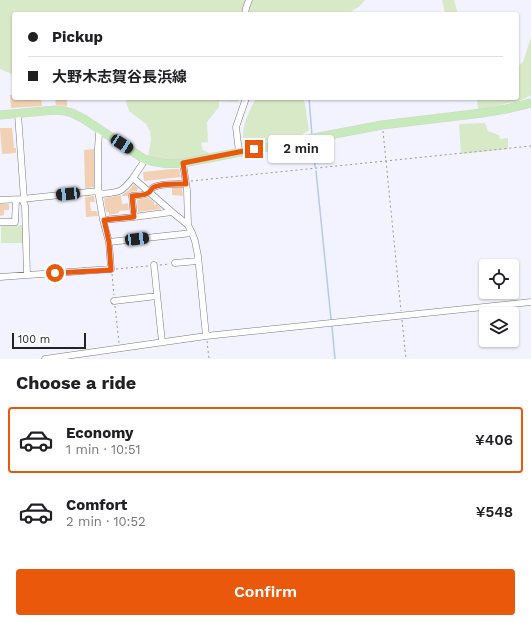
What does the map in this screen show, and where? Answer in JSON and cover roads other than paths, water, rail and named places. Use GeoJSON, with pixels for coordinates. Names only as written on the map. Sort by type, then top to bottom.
{"type":"FeatureCollection","features":[{"type":"Feature","properties":{"kind":"main road"},"geometry":{"type":"LineString","coordinates":[[0,116],[55,110],[72,113],[84,119],[144,159],[166,164],[183,163],[382,125],[506,110],[531,102]]}},
{"type":"Feature","properties":{"kind":"street"},"geometry":{"type":"LineString","coordinates":[[245,12],[249,0]]}},
{"type":"Feature","properties":{"kind":"street"},"geometry":{"type":"LineString","coordinates":[[239,152],[236,127],[245,100]]}},
{"type":"Feature","properties":{"kind":"street"},"geometry":{"type":"LineString","coordinates":[[0,222],[15,222],[21,199],[18,114]]}},
{"type":"Feature","properties":{"kind":"street"},"geometry":{"type":"LineString","coordinates":[[0,277],[111,270],[109,242],[98,191],[98,148],[100,130]]}},
{"type":"Feature","properties":{"kind":"street"},"geometry":{"type":"LineString","coordinates":[[0,200],[98,191],[102,194],[117,192],[125,188],[143,163],[144,159]]}},
{"type":"Feature","properties":{"kind":"street"},"geometry":{"type":"LineString","coordinates":[[183,163],[188,190],[188,225]]}},
{"type":"Feature","properties":{"kind":"street"},"geometry":{"type":"LineString","coordinates":[[133,178],[188,225],[192,233],[195,241],[198,261],[206,336]]}},
{"type":"Feature","properties":{"kind":"street"},"geometry":{"type":"LineString","coordinates":[[134,217],[132,196],[146,194],[156,186],[186,183]]}},
{"type":"Feature","properties":{"kind":"street"},"geometry":{"type":"LineString","coordinates":[[21,199],[25,206],[27,275]]}},
{"type":"Feature","properties":{"kind":"street"},"geometry":{"type":"LineString","coordinates":[[104,220],[172,212]]}},
{"type":"Feature","properties":{"kind":"street"},"geometry":{"type":"LineString","coordinates":[[109,242],[192,233]]}},
{"type":"Feature","properties":{"kind":"street"},"geometry":{"type":"LineString","coordinates":[[175,263],[198,261]]}},
{"type":"Feature","properties":{"kind":"street"},"geometry":{"type":"LineString","coordinates":[[154,265],[162,342]]}},
{"type":"Feature","properties":{"kind":"street"},"geometry":{"type":"LineString","coordinates":[[114,301],[157,296]]}},
{"type":"Feature","properties":{"kind":"street"},"geometry":{"type":"LineString","coordinates":[[45,359],[206,336],[531,302]]}},
{"type":"Feature","properties":{"kind":"waterway"},"geometry":{"type":"LineString","coordinates":[[309,100],[312,136]]}},
{"type":"Feature","properties":{"kind":"waterway"},"geometry":{"type":"LineString","coordinates":[[313,143],[315,167]]}},
{"type":"Feature","properties":{"kind":"waterway"},"geometry":{"type":"LineString","coordinates":[[316,171],[331,319]]}},
{"type":"Feature","properties":{"kind":"waterway"},"geometry":{"type":"LineString","coordinates":[[332,327],[335,359]]}}]}
